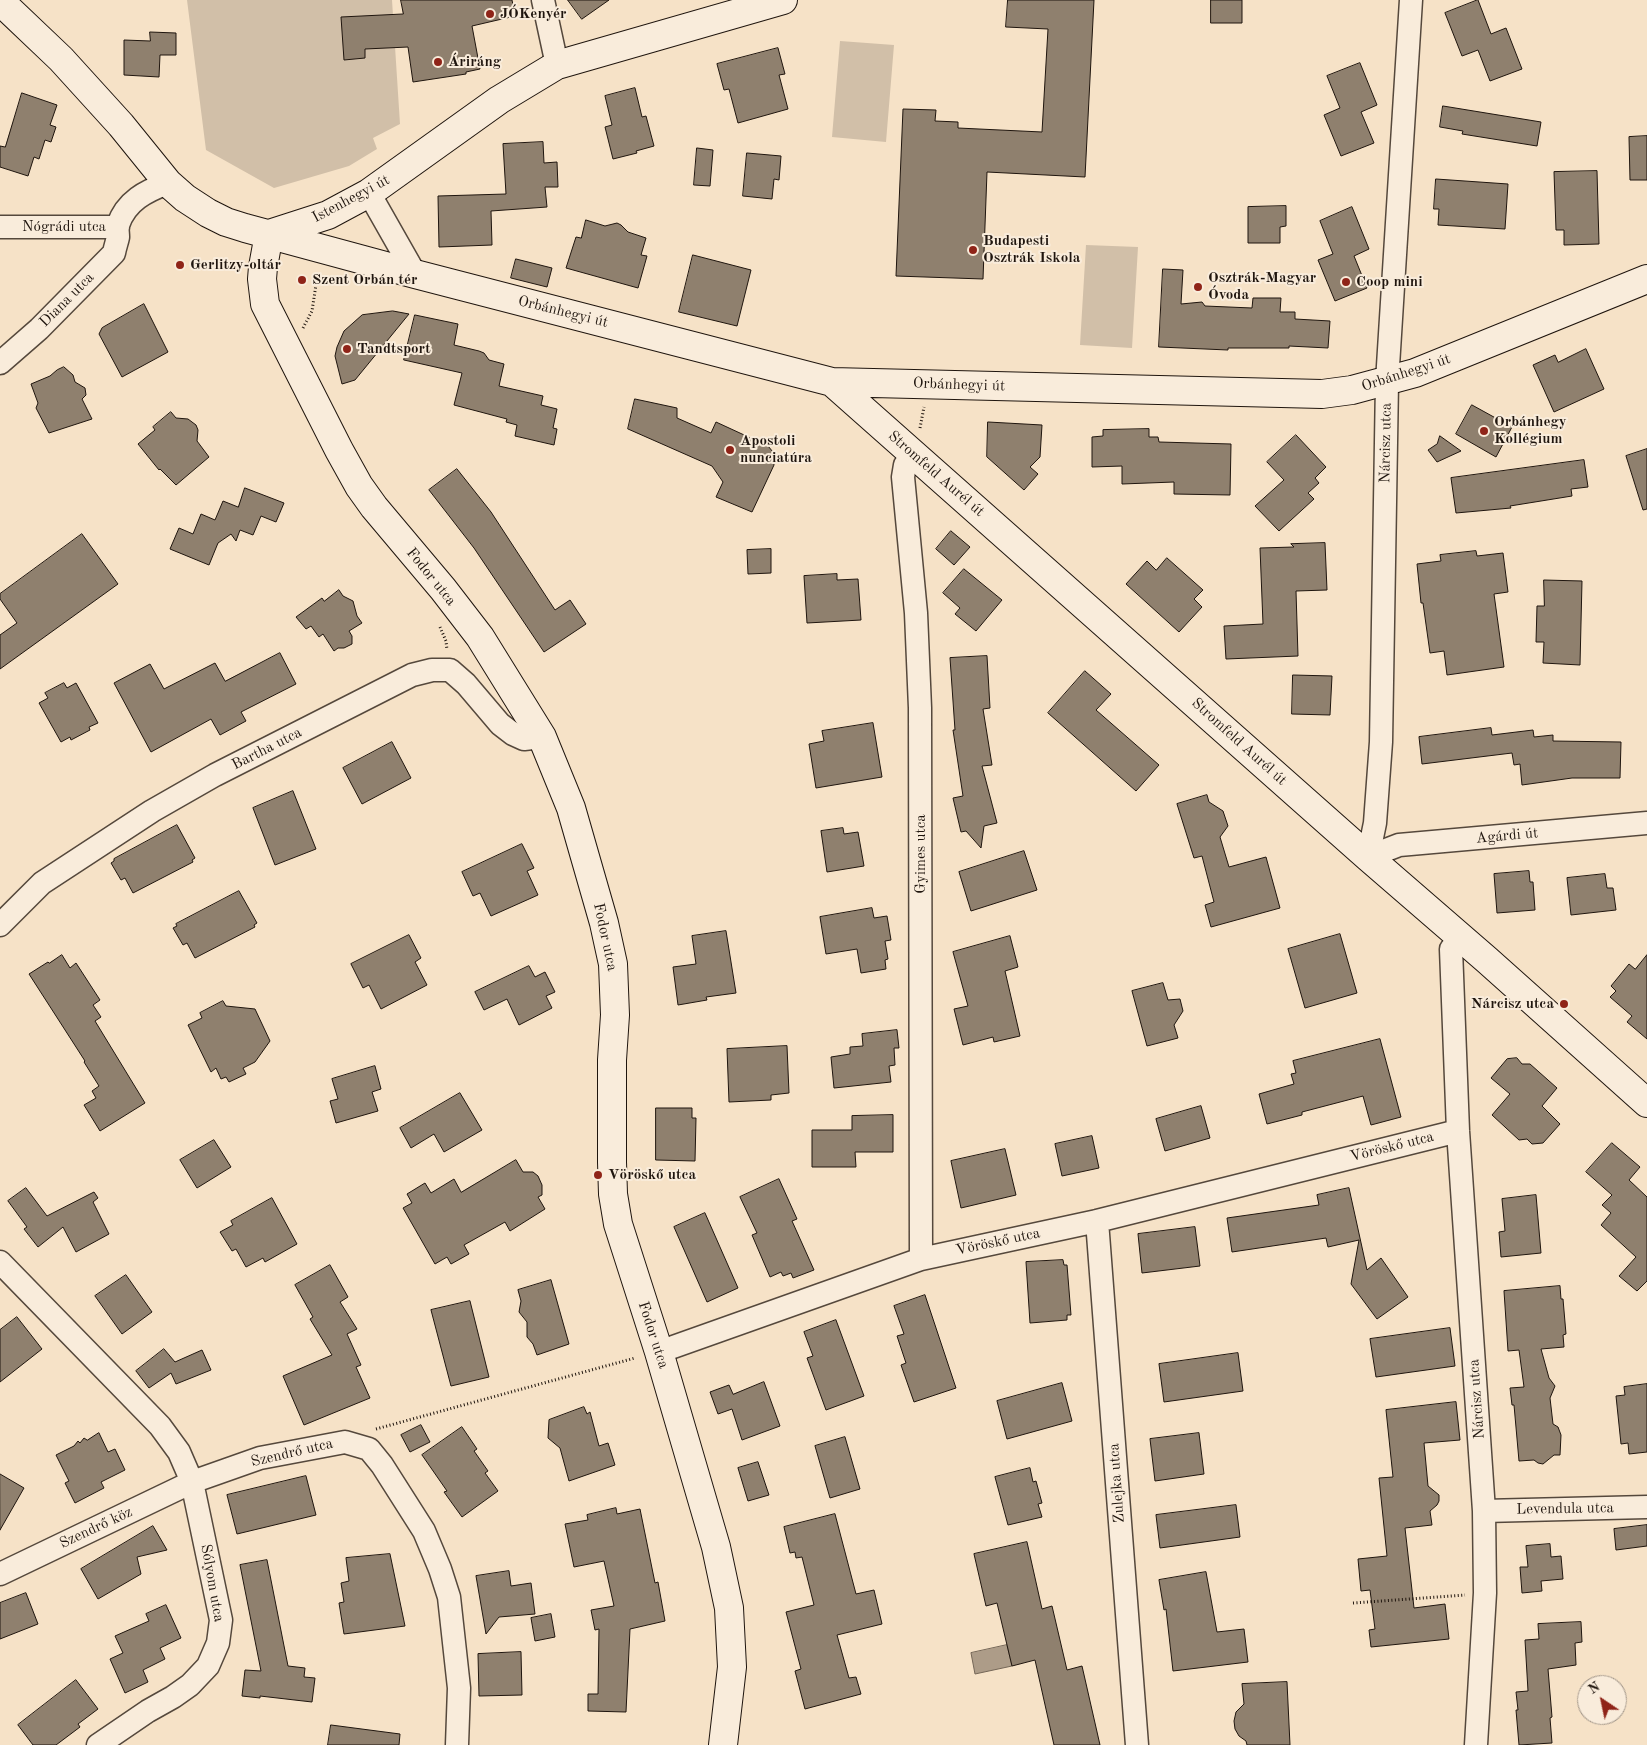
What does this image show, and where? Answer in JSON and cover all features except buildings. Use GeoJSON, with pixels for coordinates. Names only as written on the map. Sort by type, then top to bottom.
{"type":"FeatureCollection","features":[{"type":"Feature","properties":{"kind":"street"},"geometry":{"type":"LineString","coordinates":[[542,0],[557,64]]}},
{"type":"Feature","properties":{"kind":"street","name":"Istenhegyi út"},"geometry":{"type":"LineString","coordinates":[[269,234],[328,215],[369,193],[498,100],[557,64],[783,0]]}},
{"type":"Feature","properties":{"kind":"street","name":"Nárcisz utca"},"geometry":{"type":"LineString","coordinates":[[1368,856],[1375,823],[1381,742],[1387,382],[1412,0]]}},
{"type":"Feature","properties":{"kind":"street"},"geometry":{"type":"LineString","coordinates":[[0,1],[62,60],[120,124],[168,183],[185,198],[226,222],[269,234]]}},
{"type":"Feature","properties":{"kind":"street","name":"Nógrádi utca"},"geometry":{"type":"LineString","coordinates":[[0,227],[118,227],[124,212],[135,199],[149,190],[168,183]]}},
{"type":"Feature","properties":{"kind":"street"},"geometry":{"type":"LineString","coordinates":[[369,193],[415,274]]}},
{"type":"Feature","properties":{"kind":"street","name":"Diana utca"},"geometry":{"type":"LineString","coordinates":[[0,363],[38,329],[114,252],[118,237],[118,227]]}},
{"type":"Feature","properties":{"kind":"street","name":"Orbánhegyi út"},"geometry":{"type":"LineString","coordinates":[[269,234],[415,274],[832,382],[1322,394],[1352,390],[1415,373],[1647,279]]}},
{"type":"Feature","properties":{"kind":"street","name":"Fodor utca"},"geometry":{"type":"LineString","coordinates":[[269,234],[262,273],[265,304],[339,450],[374,508],[443,589],[480,638],[542,737],[571,808],[604,922],[613,964],[615,1015],[612,1060],[613,1194],[618,1224],[659,1352],[716,1547],[729,1608],[732,1667],[723,1745]]}},
{"type":"Feature","properties":{"kind":"street","name":"Stromfeld Aurél út"},"geometry":{"type":"LineString","coordinates":[[832,382],[1647,1103]]}},
{"type":"Feature","properties":{"kind":"street","name":"Gyimes utca"},"geometry":{"type":"LineString","coordinates":[[914,454],[905,465],[903,477],[916,613],[920,708],[921,1259]]}},
{"type":"Feature","properties":{"kind":"street","name":"Bartha utca"},"geometry":{"type":"LineString","coordinates":[[0,925],[42,883],[152,811],[215,775],[412,675],[432,670],[450,670],[466,684],[500,724],[513,734],[524,738],[542,737]]}},
{"type":"Feature","properties":{"kind":"street","name":"Agárdi út"},"geometry":{"type":"LineString","coordinates":[[1368,856],[1399,845],[1647,823]]}},
{"type":"Feature","properties":{"kind":"street","name":"Nárcisz utca"},"geometry":{"type":"LineString","coordinates":[[1461,937],[1451,949],[1458,1130],[1484,1511],[1485,1593],[1476,1745]]}},
{"type":"Feature","properties":{"kind":"street","name":"Vöröskő utca"},"geometry":{"type":"LineString","coordinates":[[659,1352],[921,1259],[1097,1221],[1458,1130]]}},
{"type":"Feature","properties":{"kind":"street","name":"Zulejka utca"},"geometry":{"type":"LineString","coordinates":[[1097,1221],[1137,1745]]}},
{"type":"Feature","properties":{"kind":"street"},"geometry":{"type":"LineString","coordinates":[[0,1262],[160,1426],[179,1452],[192,1482]]}},
{"type":"Feature","properties":{"kind":"street","name":"Szendrő utca"},"geometry":{"type":"LineString","coordinates":[[192,1482],[260,1458],[345,1442],[370,1449],[424,1531],[449,1596],[459,1688],[457,1745]]}},
{"type":"Feature","properties":{"kind":"street","name":"Szendrő köz"},"geometry":{"type":"LineString","coordinates":[[0,1574],[192,1482]]}},
{"type":"Feature","properties":{"kind":"street","name":"Sólyom utca"},"geometry":{"type":"LineString","coordinates":[[98,1745],[148,1710],[173,1697],[190,1685],[208,1666],[218,1643],[221,1620],[192,1482]]}},
{"type":"Feature","properties":{"kind":"street","name":"Levendula utca"},"geometry":{"type":"LineString","coordinates":[[1484,1511],[1647,1507]]}},
{"type":"Feature","properties":{"kind":"path"},"geometry":{"type":"LineString","coordinates":[[312,310],[317,278]]}},
{"type":"Feature","properties":{"kind":"path"},"geometry":{"type":"LineString","coordinates":[[914,454],[929,384]]}},
{"type":"Feature","properties":{"kind":"path"},"geometry":{"type":"LineString","coordinates":[[345,1442],[372,1430],[659,1352]]}},
{"type":"Feature","properties":{"kind":"path"},"geometry":{"type":"LineString","coordinates":[[1353,1603],[1485,1593]]}},
{"type":"Feature","properties":{"kind":"shaded area"},"geometry":{"type":"Polygon","coordinates":[[[187,0],[392,0],[400,124],[373,138],[377,149],[349,166],[274,188],[206,150],[187,0]]]}},
{"type":"Feature","properties":{"kind":"shaded area"},"geometry":{"type":"Polygon","coordinates":[[[840,41],[894,45],[886,142],[832,137],[840,41]]]}},
{"type":"Feature","properties":{"kind":"shaded area"},"geometry":{"type":"Polygon","coordinates":[[[1086,245],[1138,247],[1132,348],[1080,345],[1086,245]]]}},
{"type":"Feature","properties":{"kind":"shaded area"},"geometry":{"type":"Polygon","coordinates":[[[1007,1645],[1012,1666],[975,1674],[971,1653],[1007,1645]]]}},
{"type":"Feature","properties":{"kind":"place","name":"JÓKenyér"},"geometry":{"type":"Point","coordinates":[490,14]}},
{"type":"Feature","properties":{"kind":"place","name":"Áriráng"},"geometry":{"type":"Point","coordinates":[438,62]}},
{"type":"Feature","properties":{"kind":"place","name":"Budapesti Osztrák Iskola"},"geometry":{"type":"Point","coordinates":[973,250]}},
{"type":"Feature","properties":{"kind":"place","name":"Gerlitzy-oltár"},"geometry":{"type":"Point","coordinates":[180,265]}},
{"type":"Feature","properties":{"kind":"place","name":"Szent Orbán tér"},"geometry":{"type":"Point","coordinates":[302,280]}},
{"type":"Feature","properties":{"kind":"place","name":"Coop mini"},"geometry":{"type":"Point","coordinates":[1346,282]}},
{"type":"Feature","properties":{"kind":"place","name":"Osztrák-Magyar Óvoda"},"geometry":{"type":"Point","coordinates":[1198,287]}},
{"type":"Feature","properties":{"kind":"place","name":"Tandtsport"},"geometry":{"type":"Point","coordinates":[347,349]}},
{"type":"Feature","properties":{"kind":"place","name":"Orbánhegy Kollégium"},"geometry":{"type":"Point","coordinates":[1484,431]}},
{"type":"Feature","properties":{"kind":"place","name":"Apostoli nunciatúra"},"geometry":{"type":"Point","coordinates":[730,450]}},
{"type":"Feature","properties":{"kind":"place","name":"Nárcisz utca"},"geometry":{"type":"Point","coordinates":[1564,1004]}},
{"type":"Feature","properties":{"kind":"place","name":"Vöröskő utca"},"geometry":{"type":"Point","coordinates":[598,1175]}}]}
